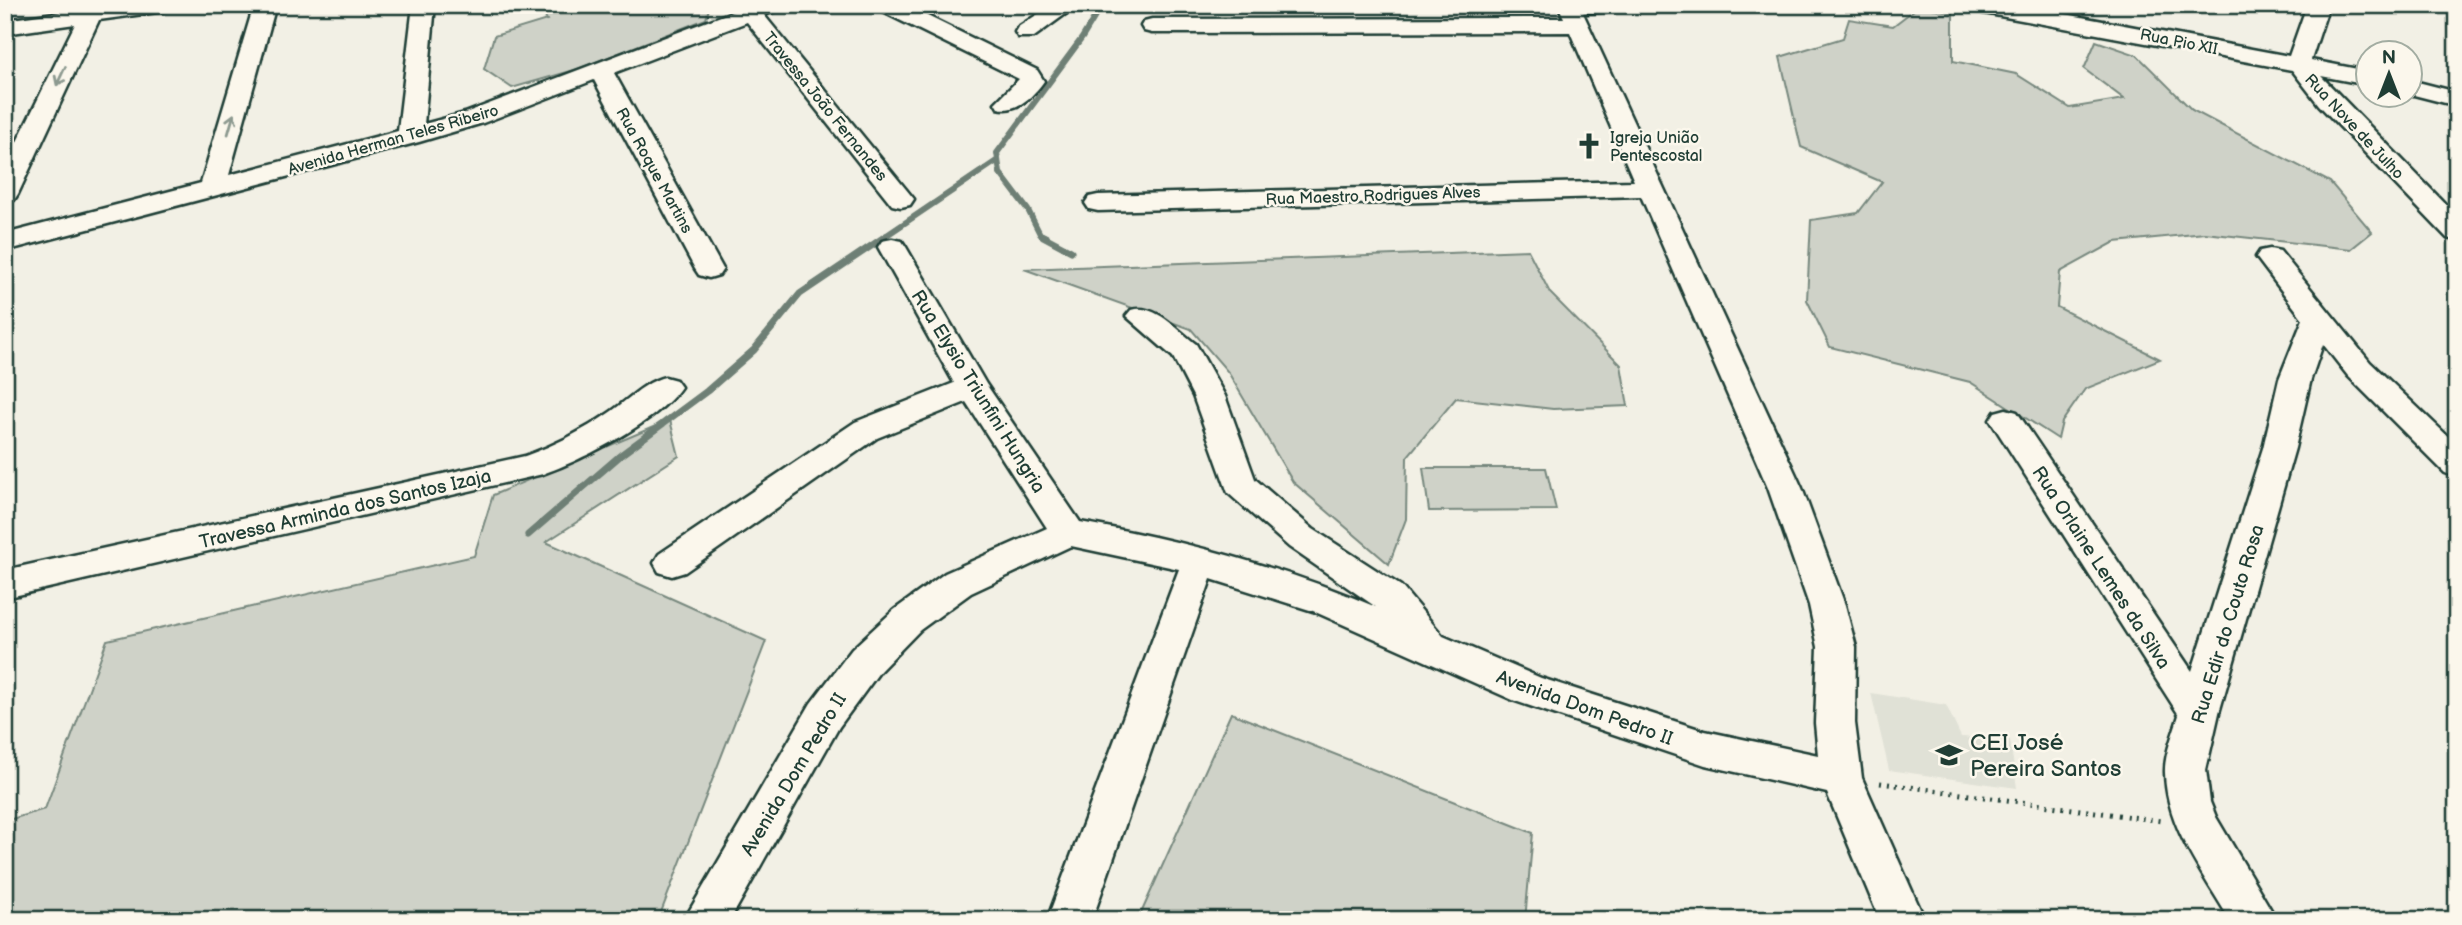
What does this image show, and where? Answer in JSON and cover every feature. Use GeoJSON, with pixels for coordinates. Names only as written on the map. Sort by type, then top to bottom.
{"type":"FeatureCollection","features":[{"type":"Feature","properties":{"kind":"street"},"geometry":{"type":"LineString","coordinates":[[5,27],[93,10],[158,5]]}},
{"type":"Feature","properties":{"kind":"street"},"geometry":{"type":"LineString","coordinates":[[212,189],[265,5]]}},
{"type":"Feature","properties":{"kind":"street"},"geometry":{"type":"LineString","coordinates":[[411,137],[424,5]]}},
{"type":"Feature","properties":{"kind":"street"},"geometry":{"type":"LineString","coordinates":[[887,5],[1029,75],[1031,81],[1007,103]]}},
{"type":"Feature","properties":{"kind":"street"},"geometry":{"type":"LineString","coordinates":[[1026,32],[1067,5]]}},
{"type":"Feature","properties":{"kind":"street"},"geometry":{"type":"LineString","coordinates":[[1152,26],[1572,12],[1616,5]]}},
{"type":"Feature","properties":{"kind":"street","name":"Rua Pio XII"},"geometry":{"type":"LineString","coordinates":[[1978,5],[2095,12],[2354,75]]}},
{"type":"Feature","properties":{"kind":"street","name":"Rua Nove de Julho"},"geometry":{"type":"LineString","coordinates":[[2318,5],[2298,63],[2328,100],[2457,232]]}},
{"type":"Feature","properties":{"kind":"street","name":"Avenida Herman Teles Ribeiro"},"geometry":{"type":"LineString","coordinates":[[5,243],[411,137],[512,105],[761,9]]}},
{"type":"Feature","properties":{"kind":"street","name":"Travessa João Fernandes"},"geometry":{"type":"LineString","coordinates":[[761,9],[901,199]]}},
{"type":"Feature","properties":{"kind":"street"},"geometry":{"type":"LineString","coordinates":[[5,194],[93,10]]}},
{"type":"Feature","properties":{"kind":"street"},"geometry":{"type":"LineString","coordinates":[[1572,12],[1785,488],[1827,606],[1837,647],[1835,723],[1841,778],[1903,920]]}},
{"type":"Feature","properties":{"kind":"street","name":"Rua Roque Martins"},"geometry":{"type":"LineString","coordinates":[[601,71],[709,269]]}},
{"type":"Feature","properties":{"kind":"street"},"geometry":{"type":"LineString","coordinates":[[2424,91],[2457,99]]}},
{"type":"Feature","properties":{"kind":"street","name":"Rua Maestro Rodrigues Alves"},"geometry":{"type":"LineString","coordinates":[[1098,203],[1649,187]]}},
{"type":"Feature","properties":{"kind":"street","name":"Rua Elysio Triunfini Hungria"},"geometry":{"type":"LineString","coordinates":[[892,247],[972,388],[1069,533]]}},
{"type":"Feature","properties":{"kind":"street"},"geometry":{"type":"LineString","coordinates":[[2270,257],[2359,369],[2457,465]]}},
{"type":"Feature","properties":{"kind":"street"},"geometry":{"type":"LineString","coordinates":[[1141,316],[1185,351],[1209,396],[1240,485],[1301,538],[1388,596],[1433,648]]}},
{"type":"Feature","properties":{"kind":"street","name":"Rua Edir do Couto Rosa"},"geometry":{"type":"LineString","coordinates":[[2255,920],[2198,826],[2189,802],[2185,771],[2199,713],[2280,448],[2295,379],[2318,319]]}},
{"type":"Feature","properties":{"kind":"street","name":"Travessa Arminda dos Santos Izaja"},"geometry":{"type":"LineString","coordinates":[[5,584],[531,466],[576,448],[616,424],[665,387]]}},
{"type":"Feature","properties":{"kind":"street"},"geometry":{"type":"LineString","coordinates":[[672,563],[866,429],[972,388]]}},
{"type":"Feature","properties":{"kind":"street","name":"Rua Orlaine Lemes da Silva"},"geometry":{"type":"LineString","coordinates":[[2006,420],[2199,713]]}},
{"type":"Feature","properties":{"kind":"street","name":"Avenida Dom Pedro II"},"geometry":{"type":"LineString","coordinates":[[706,920],[825,715],[866,660],[907,620],[958,583],[1006,559],[1069,533],[1161,550],[1326,601],[1529,690],[1693,745],[1758,762],[1841,778]]}},
{"type":"Feature","properties":{"kind":"street"},"geometry":{"type":"LineString","coordinates":[[1069,920],[1200,561]]}},
{"type":"Feature","properties":{"kind":"path"},"geometry":{"type":"LineString","coordinates":[[1841,778],[2198,826]]}},
{"type":"Feature","properties":{"kind":"shaded area"},"geometry":{"type":"Polygon","coordinates":[[[538,5],[710,5],[706,19],[578,69],[512,88],[484,69],[494,36],[547,20],[538,5]]]}},
{"type":"Feature","properties":{"kind":"shaded area"},"geometry":{"type":"Polygon","coordinates":[[[1919,6],[1953,12],[1953,61],[2016,74],[2070,108],[2124,99],[2084,69],[2096,41],[2137,55],[2192,110],[2330,182],[2372,232],[2351,249],[2205,233],[2115,242],[2060,272],[2057,307],[2160,359],[2085,389],[2062,422],[2058,439],[1970,382],[1830,347],[1807,300],[1811,220],[1858,213],[1882,182],[1801,147],[1780,57],[1843,38],[1849,19],[1893,26],[1919,6]]]}},
{"type":"Feature","properties":{"kind":"shaded area"},"geometry":{"type":"Polygon","coordinates":[[[1528,250],[1550,293],[1621,365],[1628,406],[1553,409],[1456,398],[1407,457],[1406,519],[1389,564],[1293,482],[1228,372],[1191,329],[1024,269],[1528,250]]]}},
{"type":"Feature","properties":{"kind":"shaded area"},"geometry":{"type":"Polygon","coordinates":[[[670,420],[679,456],[546,542],[766,641],[658,920],[5,920],[5,821],[45,809],[107,640],[474,556],[493,495],[670,420]]]}},
{"type":"Feature","properties":{"kind":"shaded area"},"geometry":{"type":"Polygon","coordinates":[[[1423,468],[1546,468],[1556,510],[1429,511],[1423,468]]]}},
{"type":"Feature","properties":{"kind":"shaded area","name":"CEI José Pereira Santos"},"geometry":{"type":"Polygon","coordinates":[[[1871,693],[1946,705],[1961,737],[2010,740],[2017,788],[1889,770],[1871,693]]]}},
{"type":"Feature","properties":{"kind":"shaded area"},"geometry":{"type":"Polygon","coordinates":[[[1231,713],[1533,833],[1525,920],[1138,920],[1231,713]]]}},
{"type":"Feature","properties":{"kind":"waterway"},"geometry":{"type":"LineString","coordinates":[[1046,237],[1040,234],[1028,210],[1000,173],[997,153],[1082,38],[1102,5]]}},
{"type":"Feature","properties":{"kind":"waterway"},"geometry":{"type":"LineString","coordinates":[[884,237],[998,160]]}},
{"type":"Feature","properties":{"kind":"waterway"},"geometry":{"type":"LineString","coordinates":[[528,535],[622,454],[707,391],[754,350],[800,294],[886,236]]}},
{"type":"Feature","properties":{"kind":"waterway"},"geometry":{"type":"LineString","coordinates":[[1043,236],[1071,251]]}},
{"type":"Feature","properties":{"kind":"place","name":"Igreja União Pentescostal"},"geometry":{"type":"Point","coordinates":[1589,146]}},
{"type":"Feature","properties":{"kind":"place","name":"CEI José Pereira Santos"},"geometry":{"type":"Point","coordinates":[1949,755]}}]}
